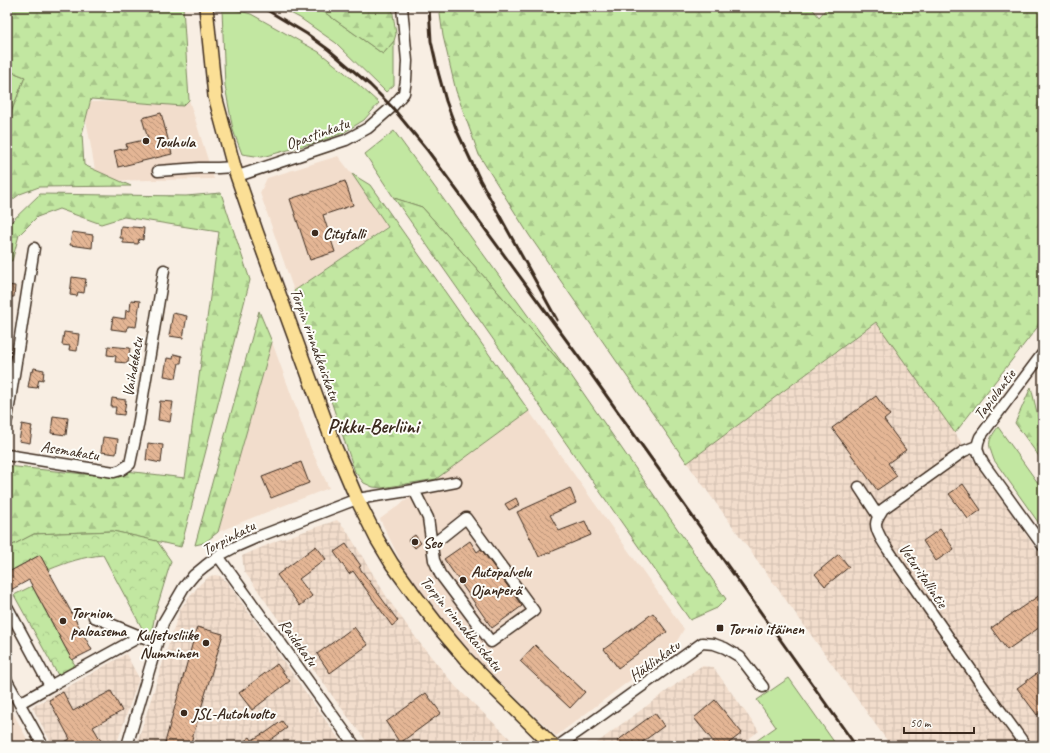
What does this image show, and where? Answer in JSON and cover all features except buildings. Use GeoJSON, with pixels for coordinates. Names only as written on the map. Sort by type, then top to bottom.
{"type":"FeatureCollection","features":[{"type":"Feature","properties":{"kind":"main road","name":"Torpin rinnakkaiskatu"},"geometry":{"type":"LineString","coordinates":[[206,7],[215,96],[236,171],[256,231],[329,431],[357,500],[392,564],[443,632],[487,681],[553,746]]}},
{"type":"Feature","properties":{"kind":"street","name":"Opastinkatu"},"geometry":{"type":"LineString","coordinates":[[158,171],[218,168],[236,171],[346,140],[368,128],[392,107],[404,94],[407,61],[402,7]]}},
{"type":"Feature","properties":{"kind":"street"},"geometry":{"type":"LineString","coordinates":[[7,419],[34,248]]}},
{"type":"Feature","properties":{"kind":"street","name":"Vaihdekatu"},"geometry":{"type":"LineString","coordinates":[[127,467],[130,464],[133,452],[164,270]]}},
{"type":"Feature","properties":{"kind":"street","name":"Tapiolantie"},"geometry":{"type":"LineString","coordinates":[[978,450],[980,437],[1043,353]]}},
{"type":"Feature","properties":{"kind":"street"},"geometry":{"type":"LineString","coordinates":[[858,487],[878,516],[883,509],[964,451],[978,450],[983,463],[1043,546]]}},
{"type":"Feature","properties":{"kind":"street","name":"Asemakatu"},"geometry":{"type":"LineString","coordinates":[[7,455],[114,472],[127,467]]}},
{"type":"Feature","properties":{"kind":"street","name":"Torpinkatu"},"geometry":{"type":"LineString","coordinates":[[127,746],[163,623],[184,587],[194,575],[205,566],[218,556],[260,536],[357,500],[456,482]]}},
{"type":"Feature","properties":{"kind":"street"},"geometry":{"type":"LineString","coordinates":[[414,490],[428,518],[434,560],[440,574],[491,642],[534,611],[466,518],[432,545]]}},
{"type":"Feature","properties":{"kind":"street","name":"Veturitallintie"},"geometry":{"type":"LineString","coordinates":[[878,516],[876,525],[880,537],[981,684],[1026,746]]}},
{"type":"Feature","properties":{"kind":"street","name":"Raidekatu"},"geometry":{"type":"LineString","coordinates":[[218,556],[355,746]]}},
{"type":"Feature","properties":{"kind":"street"},"geometry":{"type":"LineString","coordinates":[[7,609],[8,608],[50,686]]}},
{"type":"Feature","properties":{"kind":"street"},"geometry":{"type":"LineString","coordinates":[[94,617],[157,642]]}},
{"type":"Feature","properties":{"kind":"street"},"geometry":{"type":"LineString","coordinates":[[20,703],[140,636]]}},
{"type":"Feature","properties":{"kind":"street","name":"Häklinkatu"},"geometry":{"type":"LineString","coordinates":[[558,746],[702,643],[714,644],[725,648],[740,657],[763,687]]}},
{"type":"Feature","properties":{"kind":"street"},"geometry":{"type":"LineString","coordinates":[[7,681],[43,746]]}},
{"type":"Feature","properties":{"kind":"shaded area","name":"Touhula"},"geometry":{"type":"Polygon","coordinates":[[[189,100],[214,179],[97,181],[83,102],[189,100]]]}},
{"type":"Feature","properties":{"kind":"shaded area"},"geometry":{"type":"Polygon","coordinates":[[[338,156],[388,226],[294,291],[260,193],[267,178],[338,156]]]}},
{"type":"Feature","properties":{"kind":"shaded area"},"geometry":{"type":"Polygon","coordinates":[[[877,322],[1043,559],[1043,746],[891,746],[687,463],[877,322]]]}},
{"type":"Feature","properties":{"kind":"shaded area"},"geometry":{"type":"Polygon","coordinates":[[[272,342],[311,449],[329,488],[218,532],[272,342]]]}},
{"type":"Feature","properties":{"kind":"shaded area"},"geometry":{"type":"Polygon","coordinates":[[[529,411],[684,629],[673,648],[556,736],[479,662],[425,599],[401,562],[380,519],[529,411]]]}},
{"type":"Feature","properties":{"kind":"shaded area"},"geometry":{"type":"Polygon","coordinates":[[[337,520],[345,528],[388,599],[419,642],[456,687],[518,746],[370,746],[336,701],[244,571],[242,556],[276,541],[337,520]]]}},
{"type":"Feature","properties":{"kind":"shaded area"},"geometry":{"type":"Polygon","coordinates":[[[210,576],[220,576],[227,582],[344,746],[136,746],[180,609],[200,584],[210,576]]]}},
{"type":"Feature","properties":{"kind":"shaded area"},"geometry":{"type":"Polygon","coordinates":[[[126,654],[139,678],[116,746],[53,746],[32,707],[126,654]]]}},
{"type":"Feature","properties":{"kind":"shaded area"},"geometry":{"type":"Polygon","coordinates":[[[701,666],[713,667],[759,731],[739,746],[593,746],[615,729],[701,666]]]}},
{"type":"Feature","properties":{"kind":"shaded area"},"geometry":{"type":"Polygon","coordinates":[[[7,702],[31,746],[7,746],[7,702]]]}},
{"type":"Feature","properties":{"kind":"green space"},"geometry":{"type":"Polygon","coordinates":[[[7,7],[183,7],[189,100],[183,106],[91,99],[82,134],[84,165],[131,186],[39,187],[20,194],[7,204],[7,123],[25,77],[7,70],[7,7]]]}},
{"type":"Feature","properties":{"kind":"green space"},"geometry":{"type":"Polygon","coordinates":[[[279,7],[317,7],[383,54],[394,41],[394,85],[386,92],[336,43],[300,18],[279,7]]]}},
{"type":"Feature","properties":{"kind":"green space"},"geometry":{"type":"Polygon","coordinates":[[[317,7],[392,7],[396,34],[394,41],[383,54],[317,7]]]}},
{"type":"Feature","properties":{"kind":"green space"},"geometry":{"type":"Polygon","coordinates":[[[439,7],[811,7],[819,17],[828,7],[1043,7],[1043,320],[955,433],[876,322],[687,463],[529,235],[479,155],[456,91],[443,36],[439,7]]]}},
{"type":"Feature","properties":{"kind":"green space"},"geometry":{"type":"Polygon","coordinates":[[[222,9],[233,9],[251,14],[319,52],[379,103],[364,120],[343,133],[318,142],[262,157],[242,154],[233,130],[225,86],[222,9]]]}},
{"type":"Feature","properties":{"kind":"green space"},"geometry":{"type":"Polygon","coordinates":[[[7,70],[25,77],[7,123],[7,70]]]}},
{"type":"Feature","properties":{"kind":"green space"},"geometry":{"type":"Polygon","coordinates":[[[394,131],[568,371],[422,207],[394,198],[365,154],[394,131]]]}},
{"type":"Feature","properties":{"kind":"green space"},"geometry":{"type":"Polygon","coordinates":[[[352,174],[370,185],[529,411],[436,479],[382,488],[373,487],[364,483],[355,472],[294,291],[388,227],[352,174]]]}},
{"type":"Feature","properties":{"kind":"green space"},"geometry":{"type":"Polygon","coordinates":[[[221,193],[250,280],[181,547],[113,531],[34,534],[7,548],[7,466],[113,477],[126,471],[185,478],[219,232],[124,217],[101,224],[59,209],[37,217],[19,235],[12,261],[7,260],[7,224],[11,222],[40,194],[186,196],[221,193]]]}},
{"type":"Feature","properties":{"kind":"green space"},"geometry":{"type":"Polygon","coordinates":[[[394,198],[422,207],[568,371],[726,599],[717,608],[690,620],[394,198]]]}},
{"type":"Feature","properties":{"kind":"green space"},"geometry":{"type":"Polygon","coordinates":[[[259,311],[272,342],[218,532],[204,543],[195,545],[259,311]]]}},
{"type":"Feature","properties":{"kind":"green space"},"geometry":{"type":"Polygon","coordinates":[[[1031,387],[1039,421],[1043,427],[1043,462],[1015,423],[1031,387]]]}},
{"type":"Feature","properties":{"kind":"green space"},"geometry":{"type":"Polygon","coordinates":[[[998,427],[1043,490],[1043,529],[994,460],[990,440],[998,427]]]}},
{"type":"Feature","properties":{"kind":"green space"},"geometry":{"type":"Polygon","coordinates":[[[113,531],[157,541],[171,561],[155,614],[152,631],[143,630],[103,555],[75,560],[48,570],[40,555],[7,573],[7,548],[34,534],[113,531]]]}},
{"type":"Feature","properties":{"kind":"green space"},"geometry":{"type":"Polygon","coordinates":[[[32,586],[76,667],[59,677],[14,595],[32,586]]]}},
{"type":"Feature","properties":{"kind":"green space"},"geometry":{"type":"Polygon","coordinates":[[[789,678],[837,746],[749,746],[776,727],[757,700],[789,678]]]}},
{"type":"Feature","properties":{"kind":"railway"},"geometry":{"type":"LineString","coordinates":[[262,7],[307,34],[329,50],[370,85],[392,107],[428,151],[586,367],[856,746]]}},
{"type":"Feature","properties":{"kind":"railway"},"geometry":{"type":"LineString","coordinates":[[429,7],[431,41],[446,101],[457,131],[480,180],[557,320]]}},
{"type":"Feature","properties":{"kind":"place","name":"Touhula"},"geometry":{"type":"Point","coordinates":[146,141]}},
{"type":"Feature","properties":{"kind":"place","name":"Citytalli"},"geometry":{"type":"Point","coordinates":[315,233]}},
{"type":"Feature","properties":{"kind":"place","name":"Seo"},"geometry":{"type":"Point","coordinates":[415,542]}},
{"type":"Feature","properties":{"kind":"place","name":"Autopalvelu Ojanperä"},"geometry":{"type":"Point","coordinates":[463,580]}},
{"type":"Feature","properties":{"kind":"place","name":"Tornion paloasema"},"geometry":{"type":"Point","coordinates":[63,621]}},
{"type":"Feature","properties":{"kind":"place","name":"Tornio itäinen"},"geometry":{"type":"Point","coordinates":[720,628]}},
{"type":"Feature","properties":{"kind":"place","name":"Kuljetusliike Numminen"},"geometry":{"type":"Point","coordinates":[206,643]}},
{"type":"Feature","properties":{"kind":"place","name":"JSL-Autohuolto"},"geometry":{"type":"Point","coordinates":[184,713]}},
{"type":"Feature","properties":{"kind":"district","name":"Pikku-Berliini"},"geometry":{"type":"Point","coordinates":[373,426]}}]}
